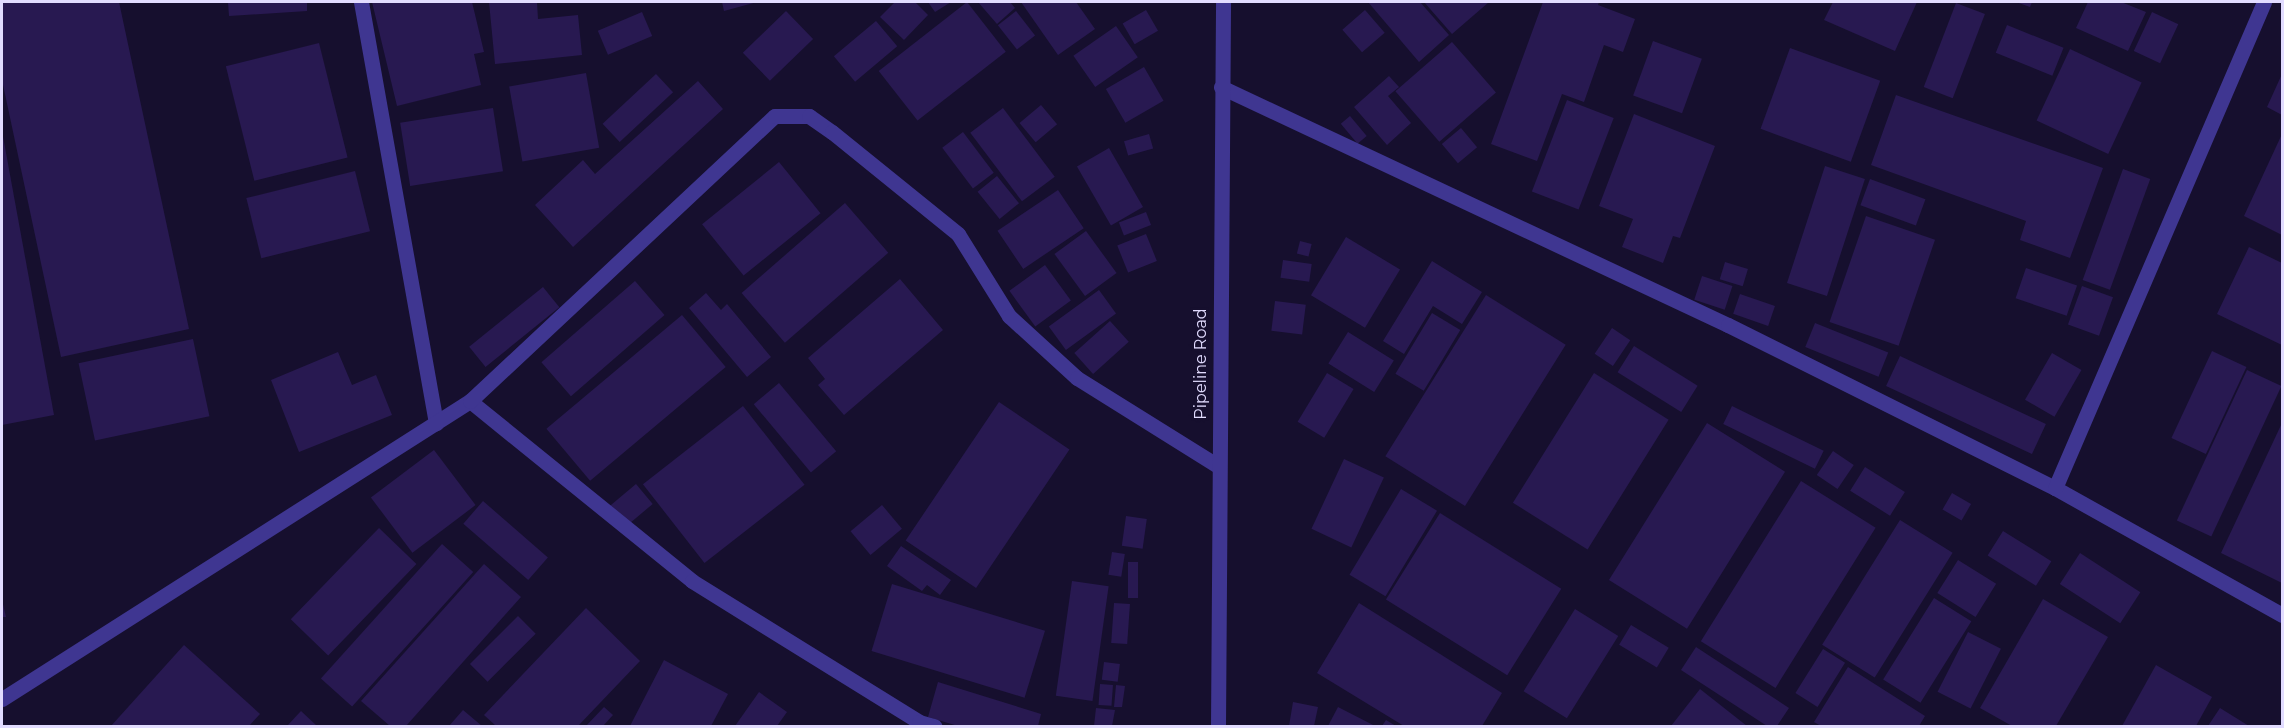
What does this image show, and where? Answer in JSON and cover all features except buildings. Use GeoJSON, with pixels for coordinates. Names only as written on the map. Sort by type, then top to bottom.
{"type":"FeatureCollection","features":[{"type":"Feature","properties":{"kind":"street"},"geometry":{"type":"LineString","coordinates":[[361,2],[436,423]]}},
{"type":"Feature","properties":{"kind":"street","name":"Pipeline Road"},"geometry":{"type":"LineString","coordinates":[[1218,726],[1222,2]]}},
{"type":"Feature","properties":{"kind":"street"},"geometry":{"type":"LineString","coordinates":[[2055,488],[2264,2]]}},
{"type":"Feature","properties":{"kind":"street"},"geometry":{"type":"LineString","coordinates":[[1221,87],[1728,325],[2055,488],[2283,615]]}},
{"type":"Feature","properties":{"kind":"street"},"geometry":{"type":"LineString","coordinates":[[2,699],[470,401],[775,116],[809,116],[958,234],[1009,316],[1077,378],[1218,466]]}},
{"type":"Feature","properties":{"kind":"street"},"geometry":{"type":"LineString","coordinates":[[470,401],[692,581],[919,722],[934,726]]}}]}
